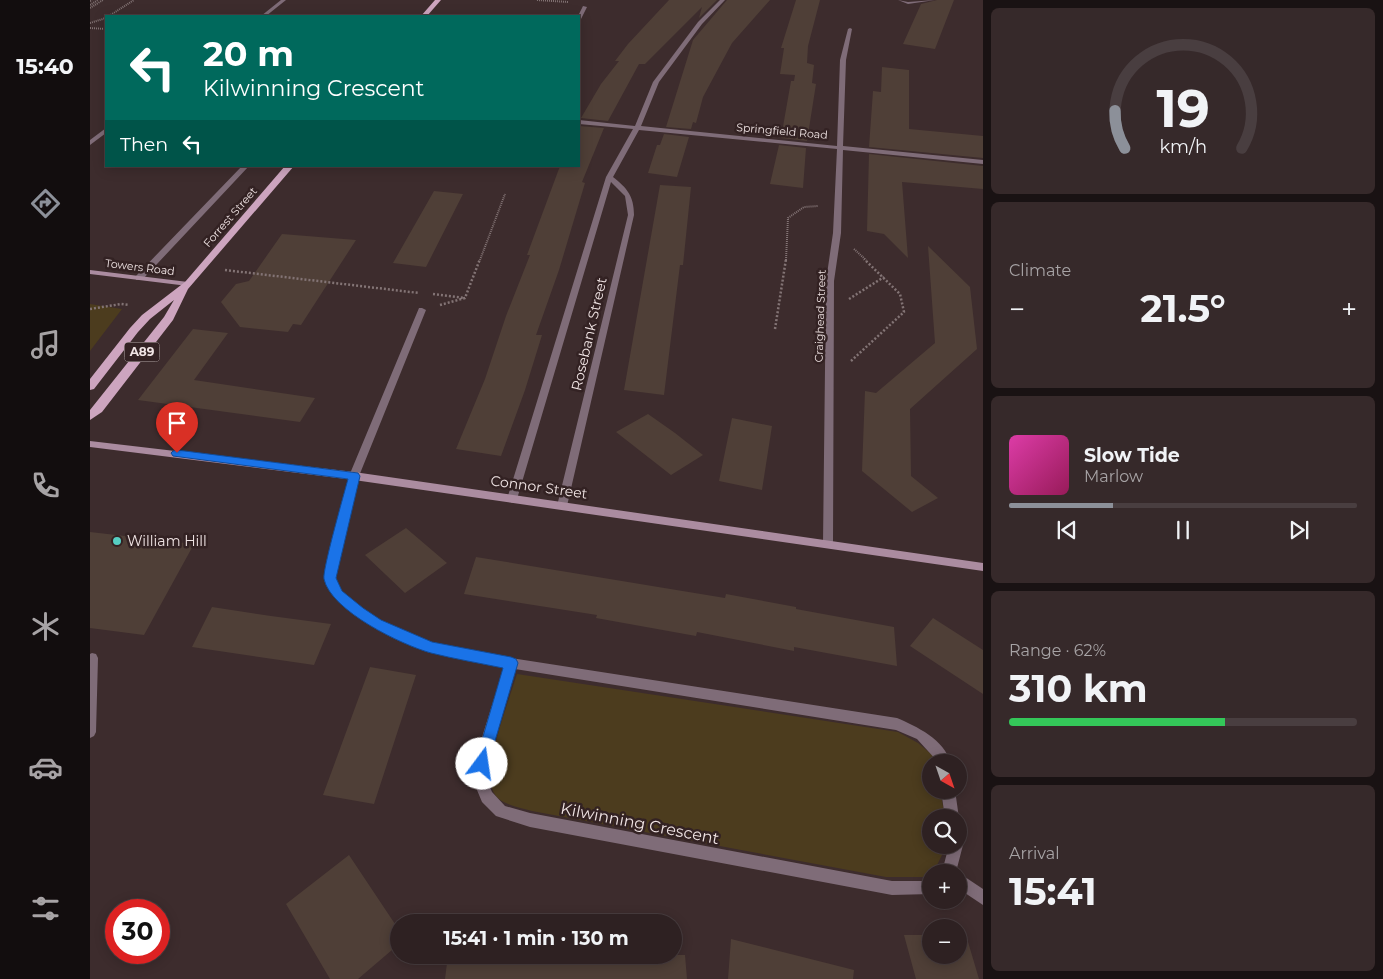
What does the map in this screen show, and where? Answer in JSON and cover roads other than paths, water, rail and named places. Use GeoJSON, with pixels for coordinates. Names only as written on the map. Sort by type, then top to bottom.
{"type":"FeatureCollection","features":[{"type":"Feature","properties":{"kind":"main road"},"geometry":{"type":"LineString","coordinates":[[425,15],[438,0]]}},
{"type":"Feature","properties":{"kind":"main road","name":"Forrest Street"},"geometry":{"type":"LineString","coordinates":[[90,416],[168,318],[188,284],[289,167]]}},
{"type":"Feature","properties":{"kind":"main road","name":"Towers Road"},"geometry":{"type":"LineString","coordinates":[[90,272],[188,284]]}},
{"type":"Feature","properties":{"kind":"main road","name":"Forrest Street"},"geometry":{"type":"LineString","coordinates":[[90,386],[146,317],[188,284]]}},
{"type":"Feature","properties":{"kind":"main road","name":"Connor Street"},"geometry":{"type":"LineString","coordinates":[[90,444],[354,476],[983,567]]}},
{"type":"Feature","properties":{"kind":"street"},"geometry":{"type":"LineString","coordinates":[[264,15],[284,0]]}},
{"type":"Feature","properties":{"kind":"street","name":"Rosebank Street"},"geometry":{"type":"LineString","coordinates":[[512,499],[609,177],[636,128],[656,82],[700,23],[723,0]]}},
{"type":"Feature","properties":{"kind":"street"},"geometry":{"type":"LineString","coordinates":[[900,0],[908,3],[933,0]]}},
{"type":"Feature","properties":{"kind":"street"},"geometry":{"type":"LineString","coordinates":[[580,16],[585,7]]}},
{"type":"Feature","properties":{"kind":"street","name":"Craighead Street"},"geometry":{"type":"LineString","coordinates":[[828,544],[830,281],[839,203],[843,60],[850,29]]}},
{"type":"Feature","properties":{"kind":"street","name":"Springfield Road"},"geometry":{"type":"LineString","coordinates":[[580,122],[841,146],[983,162]]}},
{"type":"Feature","properties":{"kind":"street"},"geometry":{"type":"LineString","coordinates":[[90,143],[105,131]]}},
{"type":"Feature","properties":{"kind":"street"},"geometry":{"type":"LineString","coordinates":[[139,278],[245,167]]}},
{"type":"Feature","properties":{"kind":"street","name":"Rosebank Street"},"geometry":{"type":"LineString","coordinates":[[562,506],[631,215],[632,201],[629,194],[609,177]]}},
{"type":"Feature","properties":{"kind":"street"},"geometry":{"type":"LineString","coordinates":[[422,310],[354,476],[330,578],[338,594],[358,612],[377,624],[431,647],[511,663],[897,724],[921,735],[940,754]]}},
{"type":"Feature","properties":{"kind":"street"},"geometry":{"type":"LineString","coordinates":[[90,732],[92,658]]}},
{"type":"Feature","properties":{"kind":"street","name":"Kilwinning Crescent"},"geometry":{"type":"LineString","coordinates":[[511,663],[489,734],[479,778],[487,797],[501,811],[530,820],[892,888],[922,888]]}},
{"type":"Feature","properties":{"kind":"street"},"geometry":{"type":"LineString","coordinates":[[967,886],[983,898]]}},
{"type":"Feature","properties":{"kind":"place","name":"William Hill"},"geometry":{"type":"Point","coordinates":[117,541]}}]}
